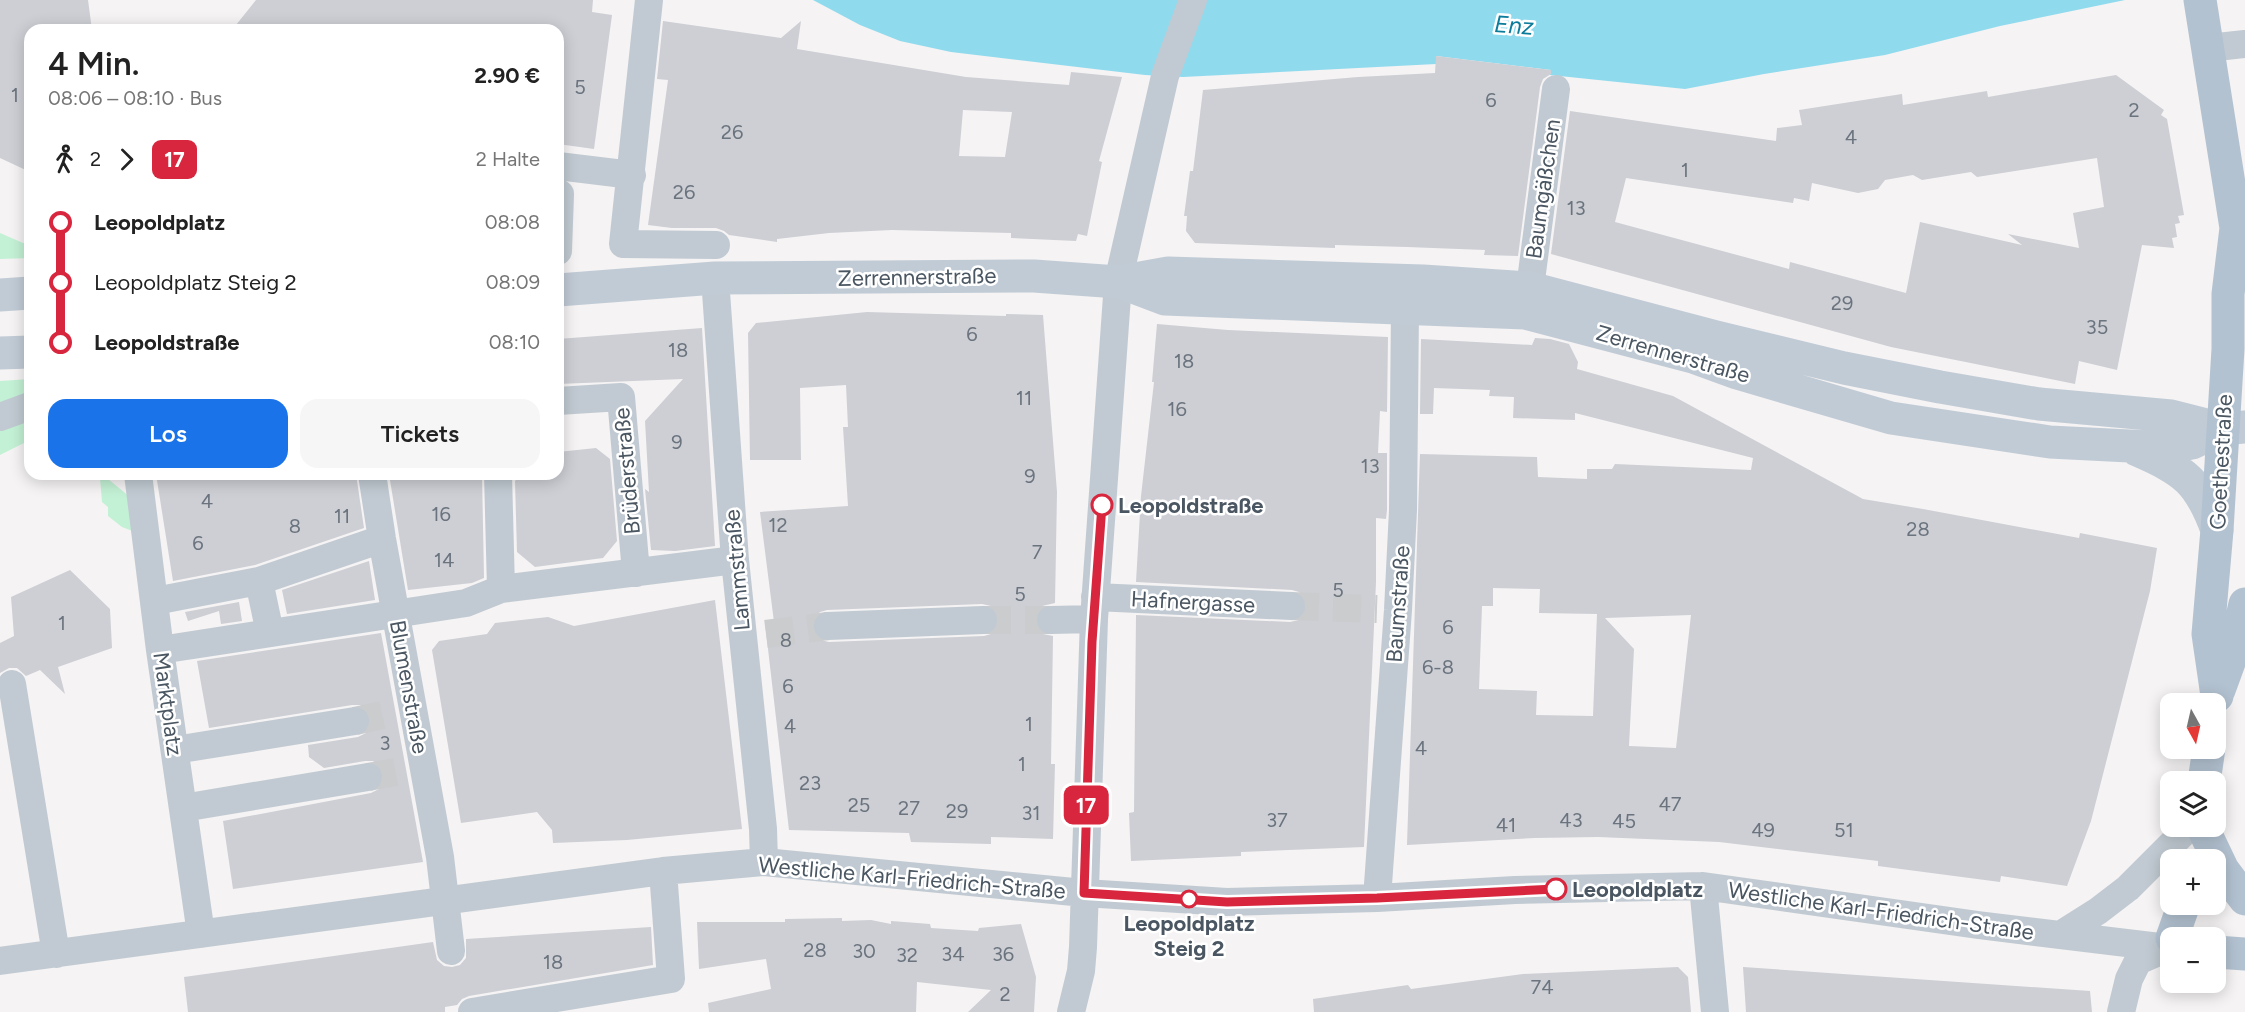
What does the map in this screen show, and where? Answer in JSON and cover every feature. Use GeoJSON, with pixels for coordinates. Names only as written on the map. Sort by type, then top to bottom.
{"type":"FeatureCollection","features":[{"type":"Feature","properties":{"kind":"main road","name":"Goethestraße"},"geometry":{"type":"LineString","coordinates":[[2200,0],[2241,239],[2228,294],[2228,349],[2234,428],[2217,530],[2208,634],[2215,693]]}},
{"type":"Feature","properties":{"kind":"main road","name":"Zerrennerstraße"},"geometry":{"type":"LineString","coordinates":[[564,290],[715,278],[1034,276],[1118,282],[1168,273],[1423,281],[1530,288],[1716,338],[1865,372],[2039,404],[2171,416],[2234,428]]}},
{"type":"Feature","properties":{"kind":"main road","name":"Zerrennerstraße"},"geometry":{"type":"LineString","coordinates":[[1118,282],[1165,299],[1525,313],[1693,357],[1737,373],[1891,418],[2050,442],[2169,448],[2192,443],[2234,428]]}},
{"type":"Feature","properties":{"kind":"main road"},"geometry":{"type":"LineString","coordinates":[[0,295],[24,293]]}},
{"type":"Feature","properties":{"kind":"main road"},"geometry":{"type":"LineString","coordinates":[[0,353],[24,352]]}},
{"type":"Feature","properties":{"kind":"main road"},"geometry":{"type":"LineString","coordinates":[[2130,447],[2156,458],[2188,478],[2200,491],[2217,530]]}},
{"type":"Feature","properties":{"kind":"main road","name":"Goethestraße"},"geometry":{"type":"LineString","coordinates":[[2218,693],[2236,643],[2245,604]]}},
{"type":"Feature","properties":{"kind":"main road"},"geometry":{"type":"LineString","coordinates":[[2207,837],[2223,870],[2245,898]]}},
{"type":"Feature","properties":{"kind":"main road"},"geometry":{"type":"LineString","coordinates":[[2226,953],[2245,954]]}},
{"type":"Feature","properties":{"kind":"street"},"geometry":{"type":"LineString","coordinates":[[649,0],[623,244],[717,245]]}},
{"type":"Feature","properties":{"kind":"street"},"geometry":{"type":"LineString","coordinates":[[1076,1009],[1083,947],[1094,608],[1118,282],[1164,80],[1193,0]]}},
{"type":"Feature","properties":{"kind":"street"},"geometry":{"type":"LineString","coordinates":[[2207,41],[2245,44]]}},
{"type":"Feature","properties":{"kind":"street","name":"Baumgäßchen"},"geometry":{"type":"LineString","coordinates":[[1530,288],[1556,89]]}},
{"type":"Feature","properties":{"kind":"street"},"geometry":{"type":"LineString","coordinates":[[564,167],[632,175]]}},
{"type":"Feature","properties":{"kind":"street","name":"Lammstraße"},"geometry":{"type":"LineString","coordinates":[[715,278],[735,560],[754,635],[764,862]]}},
{"type":"Feature","properties":{"kind":"street","name":"Baumstraße"},"geometry":{"type":"LineString","coordinates":[[1377,898],[1387,610],[1403,510],[1405,309]]}},
{"type":"Feature","properties":{"kind":"street","name":"Brüderstraße"},"geometry":{"type":"LineString","coordinates":[[564,401],[621,396],[636,573]]}},
{"type":"Feature","properties":{"kind":"street"},"geometry":{"type":"LineString","coordinates":[[0,417],[24,408]]}},
{"type":"Feature","properties":{"kind":"street","name":"Marktplatz"},"geometry":{"type":"LineString","coordinates":[[139,480],[160,650],[201,934]]}},
{"type":"Feature","properties":{"kind":"street","name":"Blumenstraße"},"geometry":{"type":"LineString","coordinates":[[373,480],[396,613],[404,711],[414,768],[440,857],[444,900]]}},
{"type":"Feature","properties":{"kind":"street"},"geometry":{"type":"LineString","coordinates":[[498,480],[501,589]]}},
{"type":"Feature","properties":{"kind":"street"},"geometry":{"type":"LineString","coordinates":[[155,601],[259,581],[382,539]]}},
{"type":"Feature","properties":{"kind":"street"},"geometry":{"type":"LineString","coordinates":[[160,650],[466,603],[501,589],[735,560]]}},
{"type":"Feature","properties":{"kind":"street"},"geometry":{"type":"LineString","coordinates":[[259,581],[270,633]]}},
{"type":"Feature","properties":{"kind":"street","name":"Hafnergasse"},"geometry":{"type":"LineString","coordinates":[[1051,620],[1094,608],[1291,606]]}},
{"type":"Feature","properties":{"kind":"street"},"geometry":{"type":"LineString","coordinates":[[828,626],[983,620]]}},
{"type":"Feature","properties":{"kind":"street"},"geometry":{"type":"LineString","coordinates":[[12,684],[56,954]]}},
{"type":"Feature","properties":{"kind":"street"},"geometry":{"type":"LineString","coordinates":[[175,750],[355,721]]}},
{"type":"Feature","properties":{"kind":"street"},"geometry":{"type":"LineString","coordinates":[[183,808],[368,777]]}},
{"type":"Feature","properties":{"kind":"street"},"geometry":{"type":"LineString","coordinates":[[2060,935],[2098,912],[2128,888],[2179,837]]}},
{"type":"Feature","properties":{"kind":"street","name":"Westliche Karl-Friedrich-Straße"},"geometry":{"type":"LineString","coordinates":[[0,961],[663,871],[764,862],[1084,893],[1227,902],[1377,898],[1515,890],[1703,886],[2060,935],[2160,943]]}},
{"type":"Feature","properties":{"kind":"street"},"geometry":{"type":"LineString","coordinates":[[472,1012],[671,979],[663,871]]}},
{"type":"Feature","properties":{"kind":"street"},"geometry":{"type":"LineString","coordinates":[[1703,886],[1715,1012]]}},
{"type":"Feature","properties":{"kind":"street"},"geometry":{"type":"LineString","coordinates":[[444,900],[451,951]]}},
{"type":"Feature","properties":{"kind":"street"},"geometry":{"type":"LineString","coordinates":[[2121,1012],[2129,979],[2139,961],[2160,949]]}},
{"type":"Feature","properties":{"kind":"green space"},"geometry":{"type":"Polygon","coordinates":[[[0,233],[24,243],[24,258],[0,259],[0,233]]]}},
{"type":"Feature","properties":{"kind":"green space"},"geometry":{"type":"Polygon","coordinates":[[[24,379],[24,401],[0,412],[0,381],[24,379]]]}},
{"type":"Feature","properties":{"kind":"green space"},"geometry":{"type":"Polygon","coordinates":[[[24,420],[24,443],[0,455],[0,430],[24,420]]]}},
{"type":"Feature","properties":{"kind":"green space"},"geometry":{"type":"Polygon","coordinates":[[[100,480],[109,480],[130,497],[135,532],[122,527],[108,516],[108,507],[102,502],[100,480]]]}},
{"type":"Feature","properties":{"kind":"water","name":"Enz"},"geometry":{"type":"Polygon","coordinates":[[[813,0],[2125,0],[2000,26],[1885,55],[1685,89],[1550,75],[1551,70],[1436,56],[1436,64],[1183,77],[1145,75],[951,52],[900,41],[860,25],[813,0]]]}},
{"type":"Feature","properties":{"kind":"building"},"geometry":{"type":"Polygon","coordinates":[[[0,0],[88,0],[91,24],[24,24],[24,169],[0,158],[0,0]]]}},
{"type":"Feature","properties":{"kind":"building"},"geometry":{"type":"Polygon","coordinates":[[[256,0],[593,0],[592,12],[612,15],[594,149],[564,145],[564,24],[237,24],[256,0]]]}},
{"type":"Feature","properties":{"kind":"building"},"geometry":{"type":"Polygon","coordinates":[[[663,21],[781,38],[801,21],[797,49],[966,77],[1069,85],[1071,72],[1122,77],[1099,161],[1102,162],[1087,236],[1078,234],[1076,241],[1011,238],[1011,233],[892,230],[829,233],[777,239],[777,242],[729,235],[716,228],[672,228],[648,225],[668,80],[657,79],[663,21]],[[963,110],[959,156],[1005,157],[1012,112],[963,110]]]}},
{"type":"Feature","properties":{"kind":"building"},"geometry":{"type":"Polygon","coordinates":[[[1436,56],[1551,70],[1551,74],[1543,79],[1540,87],[1518,256],[1484,255],[1485,250],[1195,243],[1186,231],[1187,216],[1184,216],[1190,171],[1193,171],[1203,90],[1435,73],[1436,56]]]}},
{"type":"Feature","properties":{"kind":"building"},"geometry":{"type":"Polygon","coordinates":[[[2116,75],[2164,110],[2161,115],[2167,119],[2184,215],[2178,216],[2180,223],[2175,224],[2177,237],[2172,238],[2174,248],[2142,245],[2117,370],[2079,361],[2075,384],[1891,347],[1551,254],[1570,111],[1776,141],[1777,128],[1802,125],[1799,110],[1902,94],[1903,105],[1987,91],[1988,97],[2116,75]],[[2097,158],[1977,177],[1971,172],[1922,180],[1913,175],[1885,180],[1878,189],[1858,193],[1812,183],[1809,201],[1794,198],[1793,203],[1626,178],[1615,222],[1789,269],[1790,262],[1906,293],[1920,222],[2022,245],[2008,234],[2079,248],[2073,213],[2104,207],[2097,158]]]}},
{"type":"Feature","properties":{"kind":"building"},"geometry":{"type":"Polygon","coordinates":[[[867,312],[1043,315],[1057,492],[1055,603],[1042,606],[1036,613],[1035,620],[1037,628],[1043,634],[1053,636],[1051,764],[1055,764],[1053,839],[991,837],[991,844],[911,842],[909,833],[789,830],[765,623],[774,622],[760,512],[848,506],[843,427],[848,427],[846,385],[800,388],[801,460],[750,460],[748,333],[756,323],[867,312]],[[982,604],[827,610],[820,612],[814,618],[812,627],[814,635],[820,640],[829,642],[984,636],[991,634],[997,628],[999,619],[997,612],[991,606],[982,604]]]}},
{"type":"Feature","properties":{"kind":"building"},"geometry":{"type":"Polygon","coordinates":[[[1157,324],[1228,330],[1388,337],[1387,412],[1380,411],[1378,453],[1387,453],[1387,510],[1386,519],[1376,518],[1376,582],[1364,847],[1241,852],[1241,856],[1131,861],[1129,813],[1134,812],[1136,615],[1290,622],[1299,620],[1305,614],[1307,607],[1305,598],[1299,592],[1292,590],[1136,582],[1141,496],[1154,382],[1152,382],[1157,324]]]}},
{"type":"Feature","properties":{"kind":"building"},"geometry":{"type":"Polygon","coordinates":[[[702,328],[715,546],[675,551],[651,550],[645,489],[649,492],[645,421],[683,379],[564,384],[564,339],[702,328]]]}},
{"type":"Feature","properties":{"kind":"building"},"geometry":{"type":"Polygon","coordinates":[[[1535,338],[1569,344],[1578,362],[1577,369],[1673,396],[1863,499],[2079,538],[2080,533],[2157,548],[2150,591],[2091,821],[2067,886],[2001,876],[2000,882],[1878,866],[1878,861],[1719,842],[1598,837],[1407,845],[1420,454],[1537,457],[1538,477],[1587,479],[1587,469],[1612,469],[1615,464],[1751,470],[1753,458],[1575,413],[1575,420],[1513,418],[1514,397],[1489,396],[1490,390],[1434,388],[1433,414],[1420,414],[1421,339],[1532,345],[1535,338]],[[1493,588],[1493,606],[1482,606],[1479,689],[1537,691],[1536,715],[1593,716],[1597,614],[1539,613],[1540,589],[1493,588]],[[1691,615],[1605,618],[1634,649],[1629,746],[1676,748],[1691,615]]]}},
{"type":"Feature","properties":{"kind":"building"},"geometry":{"type":"Polygon","coordinates":[[[596,448],[610,459],[617,541],[603,558],[535,567],[517,552],[515,481],[564,480],[564,451],[596,448]]]}},
{"type":"Feature","properties":{"kind":"building"},"geometry":{"type":"Polygon","coordinates":[[[157,480],[357,480],[364,528],[255,565],[173,581],[157,480]]]}},
{"type":"Feature","properties":{"kind":"building"},"geometry":{"type":"Polygon","coordinates":[[[390,480],[482,480],[484,578],[472,583],[408,590],[390,480]]]}},
{"type":"Feature","properties":{"kind":"building"},"geometry":{"type":"Polygon","coordinates":[[[369,561],[375,600],[287,614],[282,590],[369,561]]]}},
{"type":"Feature","properties":{"kind":"building"},"geometry":{"type":"Polygon","coordinates":[[[70,570],[110,609],[112,648],[58,667],[65,694],[40,670],[26,676],[17,668],[9,668],[0,673],[0,643],[14,636],[11,597],[70,570]]]}},
{"type":"Feature","properties":{"kind":"building"},"geometry":{"type":"Polygon","coordinates":[[[715,600],[742,829],[627,840],[553,843],[552,830],[537,812],[461,823],[432,650],[439,641],[487,634],[495,623],[548,617],[574,626],[715,600]]]}},
{"type":"Feature","properties":{"kind":"building"},"geometry":{"type":"Polygon","coordinates":[[[239,602],[242,621],[221,624],[219,611],[188,621],[185,612],[239,602]]]}},
{"type":"Feature","properties":{"kind":"building"},"geometry":{"type":"Polygon","coordinates":[[[381,633],[423,862],[233,889],[223,821],[371,793],[379,789],[384,782],[384,775],[381,767],[373,761],[324,768],[309,757],[308,745],[358,737],[366,733],[371,726],[371,718],[367,710],[360,705],[209,728],[197,661],[381,633]]]}},
{"type":"Feature","properties":{"kind":"building"},"geometry":{"type":"Polygon","coordinates":[[[842,918],[842,921],[871,920],[891,924],[891,921],[930,924],[931,928],[978,931],[979,928],[1021,924],[1036,977],[1034,1012],[968,1012],[991,990],[917,982],[916,1012],[709,1012],[708,1003],[771,989],[766,959],[699,969],[697,922],[785,922],[785,919],[842,918]]]}},
{"type":"Feature","properties":{"kind":"building"},"geometry":{"type":"Polygon","coordinates":[[[651,927],[653,965],[469,996],[457,1005],[445,1007],[445,1012],[188,1012],[184,977],[433,942],[437,960],[444,966],[452,967],[460,965],[466,958],[466,939],[651,927]]]}},
{"type":"Feature","properties":{"kind":"building"},"geometry":{"type":"Polygon","coordinates":[[[1678,967],[1688,977],[1691,1012],[1314,1012],[1313,999],[1408,985],[1411,989],[1523,974],[1678,967]]]}},
{"type":"Feature","properties":{"kind":"building"},"geometry":{"type":"Polygon","coordinates":[[[1743,967],[2090,991],[2092,1012],[1746,1012],[1743,967]]]}},
{"type":"Feature","properties":{"kind":"tunnel"},"geometry":{"type":"LineString","coordinates":[[1291,606],[1377,609]]}},
{"type":"Feature","properties":{"kind":"tunnel"},"geometry":{"type":"LineString","coordinates":[[983,620],[1051,620]]}},
{"type":"Feature","properties":{"kind":"tunnel"},"geometry":{"type":"LineString","coordinates":[[766,634],[828,626]]}},
{"type":"Feature","properties":{"kind":"tunnel"},"geometry":{"type":"LineString","coordinates":[[355,721],[396,712]]}},
{"type":"Feature","properties":{"kind":"tunnel"},"geometry":{"type":"LineString","coordinates":[[368,777],[406,770]]}},
{"type":"Feature","properties":{"kind":"bus line","name":"17"},"geometry":{"type":"LineString","coordinates":[[1102,505],[1092,642],[1084,893],[1227,902],[1377,898],[1556,889]]}},
{"type":"Feature","properties":{"kind":"place","name":"Leopoldstraße"},"geometry":{"type":"Point","coordinates":[1102,505]}},
{"type":"Feature","properties":{"kind":"place","name":"Leopoldplatz"},"geometry":{"type":"Point","coordinates":[1556,889]}},
{"type":"Feature","properties":{"kind":"place","name":"Leopoldplatz Steig 2"},"geometry":{"type":"Point","coordinates":[1189,899]}}]}
